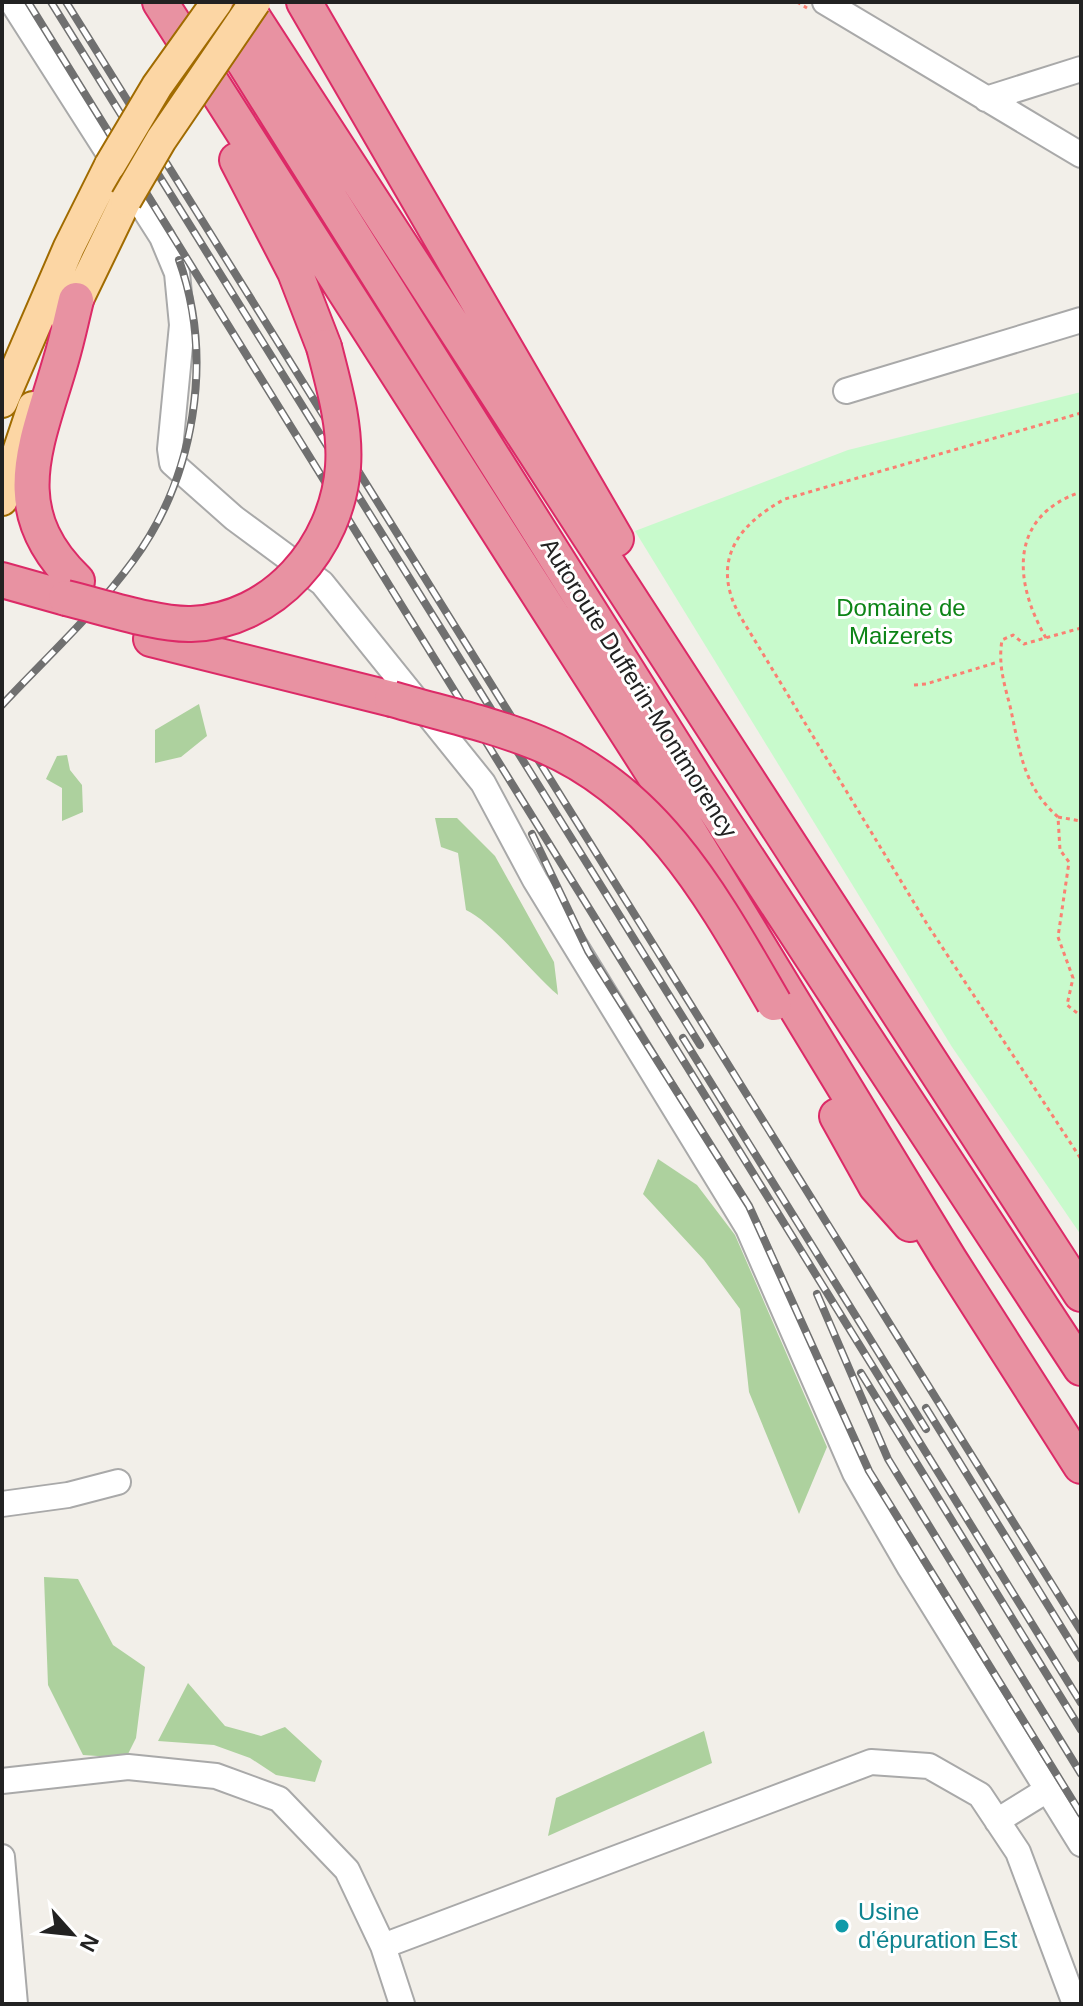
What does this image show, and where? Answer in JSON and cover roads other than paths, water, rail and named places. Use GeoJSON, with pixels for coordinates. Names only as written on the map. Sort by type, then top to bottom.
{"type":"FeatureCollection","features":[{"type":"Feature","properties":{"kind":"highway"},"geometry":{"type":"LineString","coordinates":[[2,602],[97,598],[119,609],[159,621],[190,624],[215,620],[264,600],[307,564],[334,508],[343,466],[341,426],[324,347],[295,272],[151,2]]}},
{"type":"Feature","properties":{"kind":"highway"},"geometry":{"type":"LineString","coordinates":[[160,2],[660,784],[949,1259],[1081,1466]]}},
{"type":"Feature","properties":{"kind":"highway","name":"Autoroute Dufferin-Montmorency"},"geometry":{"type":"LineString","coordinates":[[206,2],[696,780],[1081,1368]]}},
{"type":"Feature","properties":{"kind":"highway","name":"Autoroute Dufferin-Montmorency"},"geometry":{"type":"LineString","coordinates":[[243,2],[1081,1294]]}},
{"type":"Feature","properties":{"kind":"highway"},"geometry":{"type":"LineString","coordinates":[[283,2],[436,234]]}},
{"type":"Feature","properties":{"kind":"highway"},"geometry":{"type":"LineString","coordinates":[[304,2],[436,234],[653,602],[717,735]]}},
{"type":"Feature","properties":{"kind":"highway"},"geometry":{"type":"LineString","coordinates":[[68,599],[40,535],[32,499],[34,443],[76,300]]}},
{"type":"Feature","properties":{"kind":"highway"},"geometry":{"type":"LineString","coordinates":[[2,580],[538,743],[580,763],[632,801],[696,872],[774,1003],[876,1186],[902,1216],[949,1259]]}},
{"type":"Feature","properties":{"kind":"main road"},"geometry":{"type":"LineString","coordinates":[[2,402],[69,247],[110,165],[157,86],[217,2]]}},
{"type":"Feature","properties":{"kind":"main road"},"geometry":{"type":"LineString","coordinates":[[2,500],[17,449],[76,300],[126,200],[169,127],[255,2]]}},
{"type":"Feature","properties":{"kind":"street"},"geometry":{"type":"LineString","coordinates":[[12,2],[162,237],[177,273],[182,325],[170,449],[172,463],[234,518],[322,583],[409,687],[483,783],[535,880],[748,1228],[855,1473],[1081,1844]]}},
{"type":"Feature","properties":{"kind":"street"},"geometry":{"type":"LineString","coordinates":[[825,2],[1081,155]]}},
{"type":"Feature","properties":{"kind":"street"},"geometry":{"type":"LineString","coordinates":[[986,99],[1081,69]]}},
{"type":"Feature","properties":{"kind":"street"},"geometry":{"type":"LineString","coordinates":[[846,391],[1081,320]]}},
{"type":"Feature","properties":{"kind":"street"},"geometry":{"type":"LineString","coordinates":[[2,1504],[68,1495],[118,1482]]}},
{"type":"Feature","properties":{"kind":"street"},"geometry":{"type":"LineString","coordinates":[[383,1946],[871,1762],[929,1766],[980,1795],[1018,1852],[1075,2004]]}},
{"type":"Feature","properties":{"kind":"street"},"geometry":{"type":"LineString","coordinates":[[2,1781],[128,1767],[216,1776],[248,1785],[279,1799],[347,1870],[383,1946],[402,2004]]}},
{"type":"Feature","properties":{"kind":"street"},"geometry":{"type":"LineString","coordinates":[[997,1821],[1047,1790]]}},
{"type":"Feature","properties":{"kind":"street"},"geometry":{"type":"LineString","coordinates":[[2,1857],[15,2004]]}},
{"type":"Feature","properties":{"kind":"railway"},"geometry":{"type":"LineString","coordinates":[[28,2],[1081,1703]]}},
{"type":"Feature","properties":{"kind":"railway"},"geometry":{"type":"LineString","coordinates":[[51,2],[700,1045]]}},
{"type":"Feature","properties":{"kind":"railway"},"geometry":{"type":"LineString","coordinates":[[66,2],[1081,1631]]}},
{"type":"Feature","properties":{"kind":"railway"},"geometry":{"type":"LineString","coordinates":[[2,705],[118,580],[154,528],[171,492],[184,455],[196,376],[190,298],[179,260]]}},
{"type":"Feature","properties":{"kind":"railway"},"geometry":{"type":"LineString","coordinates":[[532,834],[588,951],[749,1206],[869,1471],[1081,1814]]}},
{"type":"Feature","properties":{"kind":"railway"},"geometry":{"type":"LineString","coordinates":[[683,1038],[926,1429]]}},
{"type":"Feature","properties":{"kind":"railway"},"geometry":{"type":"LineString","coordinates":[[817,1294],[888,1459],[1081,1774]]}},
{"type":"Feature","properties":{"kind":"railway"},"geometry":{"type":"LineString","coordinates":[[861,1373],[1081,1730]]}},
{"type":"Feature","properties":{"kind":"railway"},"geometry":{"type":"LineString","coordinates":[[926,1408],[1081,1659]]}},
{"type":"Feature","properties":{"kind":"place","name":"Usine d'épuration Est"},"geometry":{"type":"Point","coordinates":[842,1926]}},
{"type":"Feature","properties":{"kind":"park label","name":"Domaine de Maizerets"},"geometry":{"type":"Point","coordinates":[901,622]}}]}
